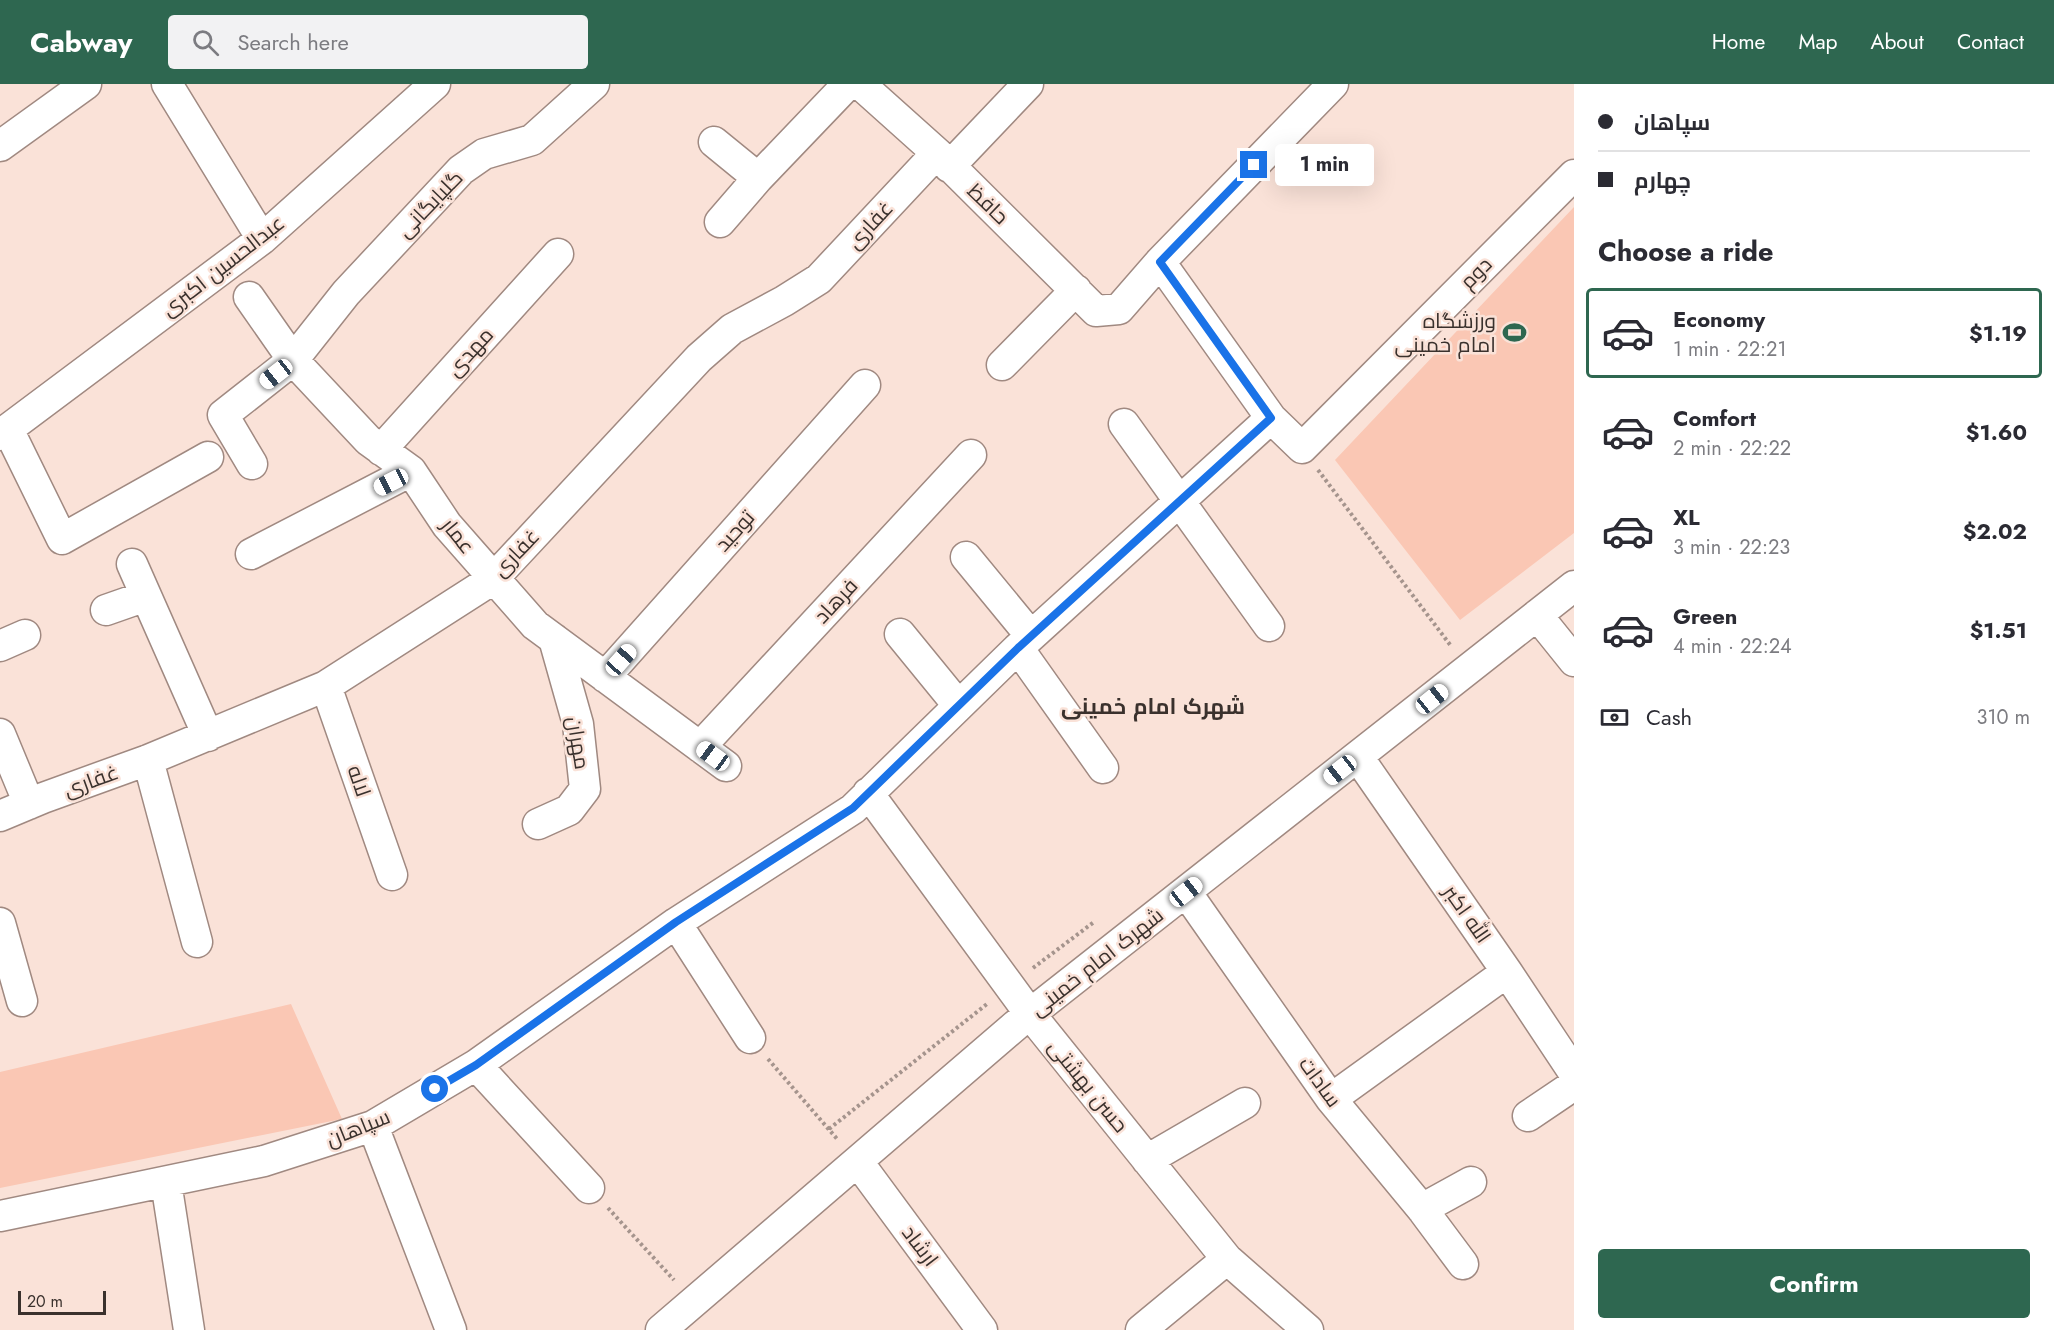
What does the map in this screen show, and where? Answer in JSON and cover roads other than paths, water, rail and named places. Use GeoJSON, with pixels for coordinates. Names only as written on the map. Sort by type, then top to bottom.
{"type":"FeatureCollection","features":[{"type":"Feature","properties":{"kind":"street"},"geometry":{"type":"LineString","coordinates":[[0,146],[86,84]]}},
{"type":"Feature","properties":{"kind":"street"},"geometry":{"type":"LineString","coordinates":[[167,84],[262,239]]}},
{"type":"Feature","properties":{"kind":"street","name":"عبدالحسین اکبری"},"geometry":{"type":"LineString","coordinates":[[4,432],[262,239],[435,84]]}},
{"type":"Feature","properties":{"kind":"street","name":"گلپایگانی"},"geometry":{"type":"LineString","coordinates":[[252,464],[223,415],[293,360],[346,293],[461,170],[484,154],[532,140],[594,84]]}},
{"type":"Feature","properties":{"kind":"street"},"geometry":{"type":"LineString","coordinates":[[720,222],[758,178],[848,84]]}},
{"type":"Feature","properties":{"kind":"street","name":"حافظ"},"geometry":{"type":"LineString","coordinates":[[860,84],[943,160],[1096,311],[1119,309],[1160,262]]}},
{"type":"Feature","properties":{"kind":"street","name":"غفاری"},"geometry":{"type":"LineString","coordinates":[[0,816],[148,760],[326,686],[493,579],[699,358],[732,329],[819,279],[943,160],[1028,84]]}},
{"type":"Feature","properties":{"kind":"street"},"geometry":{"type":"LineString","coordinates":[[1271,418],[1160,262],[1332,84]]}},
{"type":"Feature","properties":{"kind":"street"},"geometry":{"type":"LineString","coordinates":[[714,142],[758,178]]}},
{"type":"Feature","properties":{"kind":"street","name":"دوم"},"geometry":{"type":"LineString","coordinates":[[1271,418],[1302,448],[1574,175]]}},
{"type":"Feature","properties":{"kind":"street","name":"مهدی"},"geometry":{"type":"LineString","coordinates":[[381,450],[558,254]]}},
{"type":"Feature","properties":{"kind":"street"},"geometry":{"type":"LineString","coordinates":[[1002,365],[1076,290]]}},
{"type":"Feature","properties":{"kind":"street","name":"عمار"},"geometry":{"type":"LineString","coordinates":[[249,297],[293,360],[368,440],[411,471],[447,525],[535,625],[726,765]]}},
{"type":"Feature","properties":{"kind":"street","name":"توحید"},"geometry":{"type":"LineString","coordinates":[[606,677],[865,385]]}},
{"type":"Feature","properties":{"kind":"street","name":"سپاهان"},"geometry":{"type":"LineString","coordinates":[[0,1216],[264,1161],[373,1126],[476,1065],[676,922],[853,808],[1024,642],[1271,418]]}},
{"type":"Feature","properties":{"kind":"street"},"geometry":{"type":"LineString","coordinates":[[1124,424],[1269,626]]}},
{"type":"Feature","properties":{"kind":"street"},"geometry":{"type":"LineString","coordinates":[[4,432],[62,539],[208,458]]}},
{"type":"Feature","properties":{"kind":"street","name":"فرهاد"},"geometry":{"type":"LineString","coordinates":[[700,747],[971,455]]}},
{"type":"Feature","properties":{"kind":"street"},"geometry":{"type":"LineString","coordinates":[[251,554],[411,471]]}},
{"type":"Feature","properties":{"kind":"street"},"geometry":{"type":"LineString","coordinates":[[966,557],[1024,642],[1103,768]]}},
{"type":"Feature","properties":{"kind":"street"},"geometry":{"type":"LineString","coordinates":[[132,564],[207,736]]}},
{"type":"Feature","properties":{"kind":"street","name":"شهرک امام خمینی"},"geometry":{"type":"LineString","coordinates":[[669,1328],[695,1302],[1030,1014],[1574,586]]}},
{"type":"Feature","properties":{"kind":"street"},"geometry":{"type":"LineString","coordinates":[[106,609],[146,596]]}},
{"type":"Feature","properties":{"kind":"street"},"geometry":{"type":"LineString","coordinates":[[1537,615],[1574,661]]}},
{"type":"Feature","properties":{"kind":"street"},"geometry":{"type":"LineString","coordinates":[[900,634],[958,705]]}},
{"type":"Feature","properties":{"kind":"street","name":"مهران"},"geometry":{"type":"LineString","coordinates":[[538,824],[569,810],[585,789],[578,724],[554,639]]}},
{"type":"Feature","properties":{"kind":"street","name":"لاله"},"geometry":{"type":"LineString","coordinates":[[326,686],[392,875]]}},
{"type":"Feature","properties":{"kind":"street"},"geometry":{"type":"LineString","coordinates":[[0,734],[29,804]]}},
{"type":"Feature","properties":{"kind":"street","name":"الله اکبر"},"geometry":{"type":"LineString","coordinates":[[1358,757],[1574,1072]]}},
{"type":"Feature","properties":{"kind":"street"},"geometry":{"type":"LineString","coordinates":[[148,760],[197,942]]}},
{"type":"Feature","properties":{"kind":"street","name":"حسن بهشتی"},"geometry":{"type":"LineString","coordinates":[[868,793],[1030,1014],[1227,1259],[1306,1330]]}},
{"type":"Feature","properties":{"kind":"street","name":"سادات"},"geometry":{"type":"LineString","coordinates":[[1186,892],[1331,1099],[1422,1209],[1463,1264]]}},
{"type":"Feature","properties":{"kind":"street"},"geometry":{"type":"LineString","coordinates":[[676,922],[750,1038]]}},
{"type":"Feature","properties":{"kind":"street"},"geometry":{"type":"LineString","coordinates":[[0,923],[22,1001]]}},
{"type":"Feature","properties":{"kind":"street"},"geometry":{"type":"LineString","coordinates":[[1331,1099],[1507,972]]}},
{"type":"Feature","properties":{"kind":"street"},"geometry":{"type":"LineString","coordinates":[[476,1065],[589,1188]]}},
{"type":"Feature","properties":{"kind":"street"},"geometry":{"type":"LineString","coordinates":[[1528,1116],[1574,1085]]}},
{"type":"Feature","properties":{"kind":"street"},"geometry":{"type":"LineString","coordinates":[[1147,1160],[1245,1103]]}},
{"type":"Feature","properties":{"kind":"street"},"geometry":{"type":"LineString","coordinates":[[373,1126],[451,1330]]}},
{"type":"Feature","properties":{"kind":"street","name":"ارشاد"},"geometry":{"type":"LineString","coordinates":[[858,1162],[982,1330]]}},
{"type":"Feature","properties":{"kind":"street"},"geometry":{"type":"LineString","coordinates":[[165,1182],[189,1330]]}},
{"type":"Feature","properties":{"kind":"street"},"geometry":{"type":"LineString","coordinates":[[1422,1209],[1471,1182]]}},
{"type":"Feature","properties":{"kind":"street"},"geometry":{"type":"LineString","coordinates":[[1141,1330],[1227,1259]]}},
{"type":"Feature","properties":{"kind":"place","name":"ورزشگاه امام خمینی"},"geometry":{"type":"Point","coordinates":[1514,333]}},
{"type":"Feature","properties":{"kind":"district","name":"شهرک امام خمینی"},"geometry":{"type":"Point","coordinates":[1153,706]}}]}
